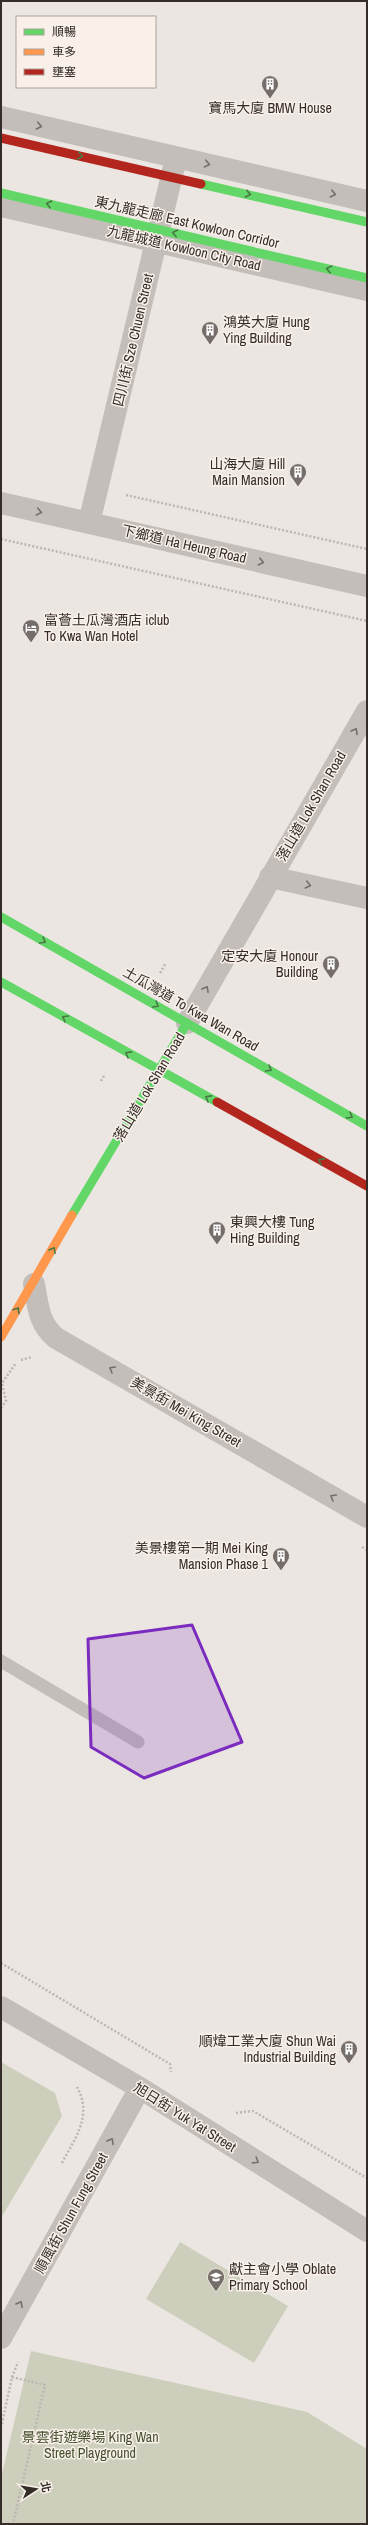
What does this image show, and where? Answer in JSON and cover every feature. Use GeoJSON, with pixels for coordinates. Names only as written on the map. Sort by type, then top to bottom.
{"type":"FeatureCollection","features":[{"type":"Feature","properties":{"kind":"main road"},"geometry":{"type":"LineString","coordinates":[[1,138],[367,222]]}},
{"type":"Feature","properties":{"kind":"main road","name":"東九龍走廊 East Kowloon Corridor"},"geometry":{"type":"LineString","coordinates":[[1,193],[367,278]]}},
{"type":"Feature","properties":{"kind":"main road","name":"土瓜灣道 To Kwa Wan Road"},"geometry":{"type":"LineString","coordinates":[[1,917],[367,1126]]}},
{"type":"Feature","properties":{"kind":"main road"},"geometry":{"type":"LineString","coordinates":[[1,982],[367,1186]]}},
{"type":"Feature","properties":{"kind":"main road","name":"落山道 Lok Shan Road"},"geometry":{"type":"LineString","coordinates":[[1,1337],[34,1284],[157,1070],[187,1023]]}},
{"type":"Feature","properties":{"kind":"street"},"geometry":{"type":"LineString","coordinates":[[1,117],[367,201]]}},
{"type":"Feature","properties":{"kind":"street","name":"四川街 Sze Chuen Street"},"geometry":{"type":"LineString","coordinates":[[89,523],[176,158]]}},
{"type":"Feature","properties":{"kind":"street","name":"九龍城道 Kowloon City Road"},"geometry":{"type":"LineString","coordinates":[[1,206],[367,290]]}},
{"type":"Feature","properties":{"kind":"street","name":"下鄉道 Ha Heung Road"},"geometry":{"type":"LineString","coordinates":[[1,503],[367,586]]}},
{"type":"Feature","properties":{"kind":"street","name":"落山道 Lok Shan Road"},"geometry":{"type":"LineString","coordinates":[[187,1023],[367,711]]}},
{"type":"Feature","properties":{"kind":"street"},"geometry":{"type":"LineString","coordinates":[[270,877],[367,898]]}},
{"type":"Feature","properties":{"kind":"street","name":"美景街 Mei King Street"},"geometry":{"type":"LineString","coordinates":[[34,1284],[40,1313],[46,1330],[56,1338],[367,1517]]}},
{"type":"Feature","properties":{"kind":"street","name":"旭日街 Yuk Yat Street"},"geometry":{"type":"LineString","coordinates":[[1,2007],[140,2088],[367,2231]]}},
{"type":"Feature","properties":{"kind":"street","name":"順風街 Shun Fung Street"},"geometry":{"type":"LineString","coordinates":[[1,2338],[140,2088]]}},
{"type":"Feature","properties":{"kind":"lane"},"geometry":{"type":"LineString","coordinates":[[1,1660],[138,1742]]}},
{"type":"Feature","properties":{"kind":"path"},"geometry":{"type":"LineString","coordinates":[[124,494],[367,549]]}},
{"type":"Feature","properties":{"kind":"path"},"geometry":{"type":"LineString","coordinates":[[1,539],[367,621]]}},
{"type":"Feature","properties":{"kind":"path"},"geometry":{"type":"LineString","coordinates":[[1,1408],[6,1401],[2,1383],[17,1361],[31,1356],[36,1358]]}},
{"type":"Feature","properties":{"kind":"path"},"geometry":{"type":"LineString","coordinates":[[360,1546],[367,1550]]}},
{"type":"Feature","properties":{"kind":"path"},"geometry":{"type":"LineString","coordinates":[[1,1963],[170,2064],[172,2080]]}},
{"type":"Feature","properties":{"kind":"path"},"geometry":{"type":"LineString","coordinates":[[60,2166],[83,2124],[83,2107],[80,2094],[74,2081]]}},
{"type":"Feature","properties":{"kind":"path"},"geometry":{"type":"LineString","coordinates":[[230,2114],[253,2111],[367,2178]]}},
{"type":"Feature","properties":{"kind":"path"},"geometry":{"type":"LineString","coordinates":[[12,2377],[45,2385],[13,2524]]}},
{"type":"Feature","properties":{"kind":"highlighted area"},"geometry":{"type":"Polygon","coordinates":[[[192,1625],[242,1742],[144,1778],[91,1747],[88,1639],[192,1625]]]}},
{"type":"Feature","properties":{"kind":"green space"},"geometry":{"type":"Polygon","coordinates":[[[1,2062],[55,2093],[62,2116],[1,2218],[1,2062]]]}},
{"type":"Feature","properties":{"kind":"green space"},"geometry":{"type":"Polygon","coordinates":[[[180,2242],[288,2306],[254,2363],[146,2299],[180,2242]]]}},
{"type":"Feature","properties":{"kind":"green space","name":"景雲街遊樂場 King Wan Street Playground"},"geometry":{"type":"Polygon","coordinates":[[[31,2351],[307,2412],[367,2449],[367,2524],[1,2524],[1,2478],[31,2351]]]}},
{"type":"Feature","properties":{"kind":"traffic: fast"},"geometry":{"type":"LineString","coordinates":[[201,184],[367,222]]}},
{"type":"Feature","properties":{"kind":"traffic: fast"},"geometry":{"type":"LineString","coordinates":[[1,193],[367,278]]}},
{"type":"Feature","properties":{"kind":"traffic: fast"},"geometry":{"type":"LineString","coordinates":[[1,917],[367,1126]]}},
{"type":"Feature","properties":{"kind":"traffic: fast"},"geometry":{"type":"LineString","coordinates":[[1,982],[217,1102]]}},
{"type":"Feature","properties":{"kind":"traffic: fast"},"geometry":{"type":"LineString","coordinates":[[72,1215],[187,1023]]}},
{"type":"Feature","properties":{"kind":"traffic: slow"},"geometry":{"type":"LineString","coordinates":[[1,1337],[72,1215]]}},
{"type":"Feature","properties":{"kind":"traffic: jam"},"geometry":{"type":"LineString","coordinates":[[1,138],[201,184]]}},
{"type":"Feature","properties":{"kind":"traffic: jam"},"geometry":{"type":"LineString","coordinates":[[217,1102],[367,1186]]}},
{"type":"Feature","properties":{"kind":"place","name":"寶馬大廈 BMW House"},"geometry":{"type":"Point","coordinates":[270,99]}},
{"type":"Feature","properties":{"kind":"place","name":"鴻英大廈 Hung Ying Building"},"geometry":{"type":"Point","coordinates":[210,345]}},
{"type":"Feature","properties":{"kind":"place","name":"山海大廈 Hill Main Mansion"},"geometry":{"type":"Point","coordinates":[298,487]}},
{"type":"Feature","properties":{"kind":"place","name":"富薈土瓜灣酒店 iclub To Kwa Wan Hotel"},"geometry":{"type":"Point","coordinates":[31,643]}},
{"type":"Feature","properties":{"kind":"place","name":"定安大廈 Honour Building"},"geometry":{"type":"Point","coordinates":[331,979]}},
{"type":"Feature","properties":{"kind":"place","name":"東興大樓 Tung Hing Building"},"geometry":{"type":"Point","coordinates":[217,1245]}},
{"type":"Feature","properties":{"kind":"place","name":"美景樓第一期 Mei King Mansion Phase 1"},"geometry":{"type":"Point","coordinates":[281,1571]}},
{"type":"Feature","properties":{"kind":"place","name":"順煒工業大廈 Shun Wai Industrial Building"},"geometry":{"type":"Point","coordinates":[349,2064]}},
{"type":"Feature","properties":{"kind":"place","name":"獻主會小學 Oblate Primary School"},"geometry":{"type":"Point","coordinates":[216,2292]}}]}
